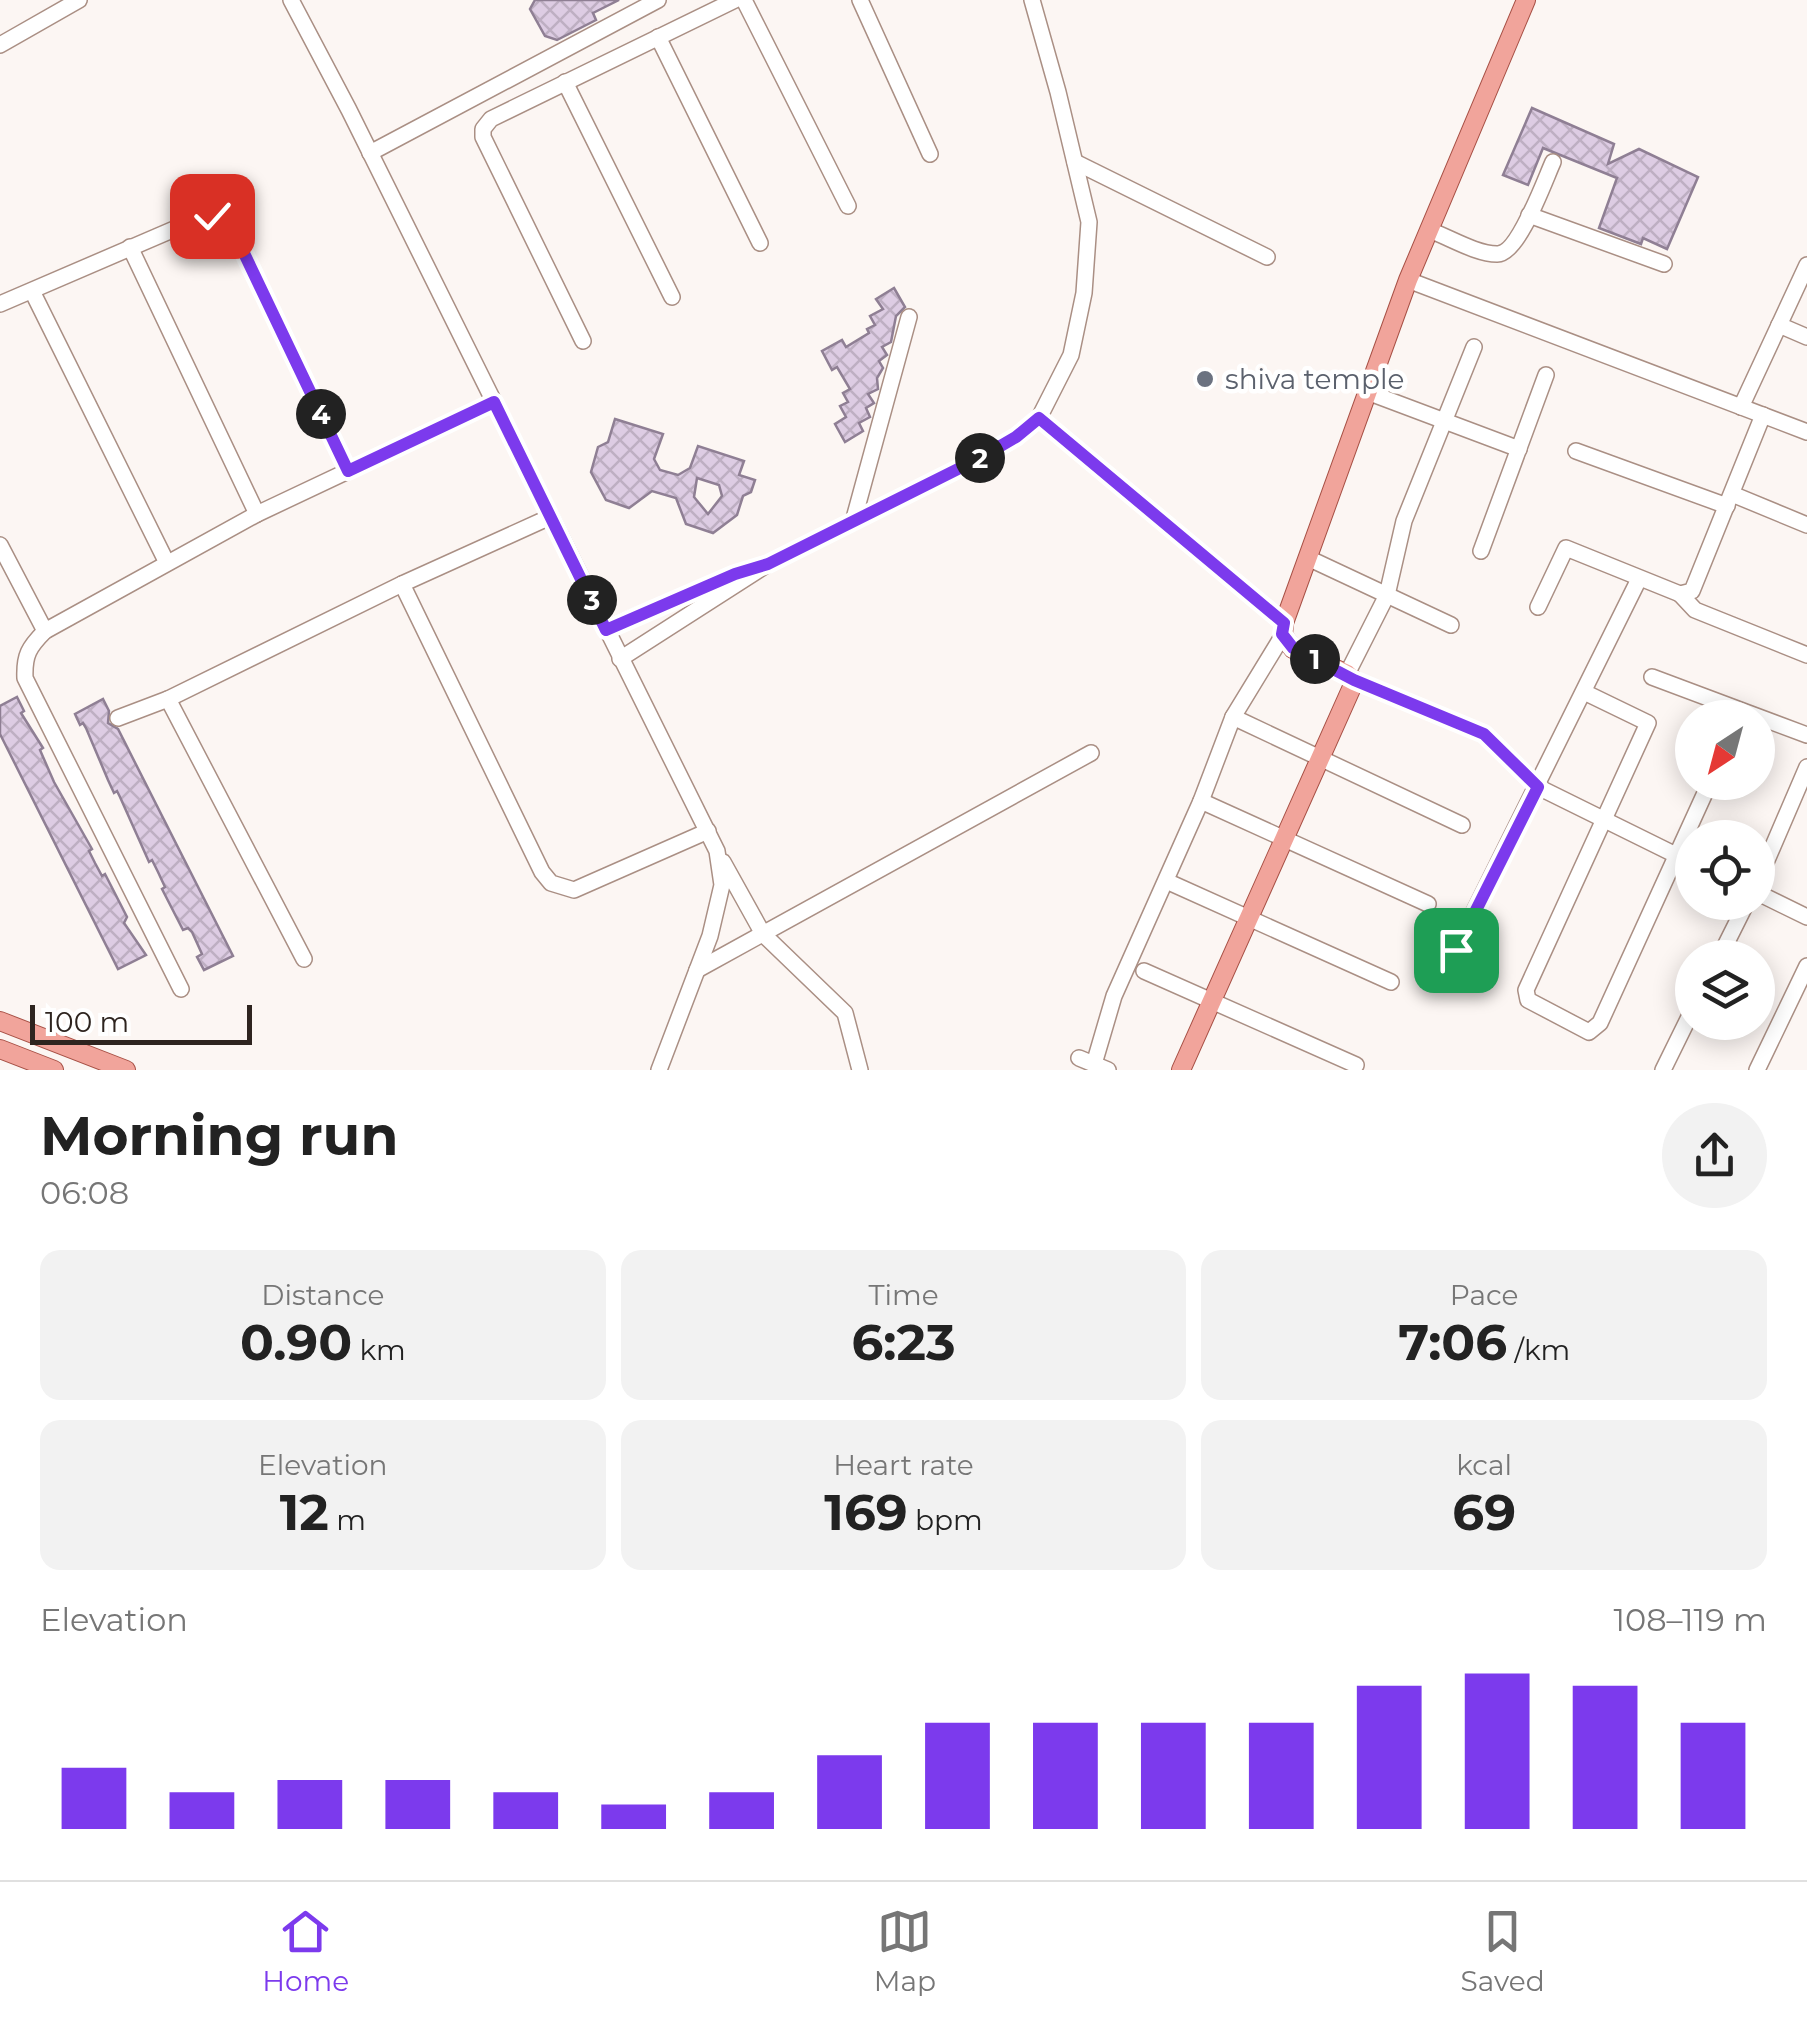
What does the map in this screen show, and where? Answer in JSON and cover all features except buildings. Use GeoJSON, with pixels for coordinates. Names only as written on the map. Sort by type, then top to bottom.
{"type":"FeatureCollection","features":[{"type":"Feature","properties":{"kind":"main road"},"geometry":{"type":"LineString","coordinates":[[1181,1070],[1321,758],[1350,677],[1293,648],[1283,629],[1408,280],[1526,0]]}},
{"type":"Feature","properties":{"kind":"main road"},"geometry":{"type":"LineString","coordinates":[[0,1020],[126,1070]]}},
{"type":"Feature","properties":{"kind":"main road"},"geometry":{"type":"LineString","coordinates":[[0,1048],[54,1070]]}},
{"type":"Feature","properties":{"kind":"street"},"geometry":{"type":"LineString","coordinates":[[0,46],[52,6],[79,0]]}},
{"type":"Feature","properties":{"kind":"street"},"geometry":{"type":"LineString","coordinates":[[290,0],[717,852],[763,934],[846,1013],[860,1070]]}},
{"type":"Feature","properties":{"kind":"street"},"geometry":{"type":"LineString","coordinates":[[370,153],[658,0]]}},
{"type":"Feature","properties":{"kind":"street"},"geometry":{"type":"LineString","coordinates":[[583,341],[482,137],[483,129],[491,119],[735,0]]}},
{"type":"Feature","properties":{"kind":"street"},"geometry":{"type":"LineString","coordinates":[[744,0],[848,206]]}},
{"type":"Feature","properties":{"kind":"street"},"geometry":{"type":"LineString","coordinates":[[860,0],[930,154]]}},
{"type":"Feature","properties":{"kind":"street"},"geometry":{"type":"LineString","coordinates":[[620,659],[768,564],[980,458],[1039,418],[1071,356],[1084,294],[1089,222],[1032,0]]}},
{"type":"Feature","properties":{"kind":"street"},"geometry":{"type":"LineString","coordinates":[[658,37],[760,243]]}},
{"type":"Feature","properties":{"kind":"street"},"geometry":{"type":"LineString","coordinates":[[566,82],[672,296]]}},
{"type":"Feature","properties":{"kind":"street"},"geometry":{"type":"LineString","coordinates":[[1076,162],[1268,257]]}},
{"type":"Feature","properties":{"kind":"street"},"geometry":{"type":"LineString","coordinates":[[1430,230],[1493,255],[1505,254],[1516,243],[1553,162]]}},
{"type":"Feature","properties":{"kind":"street"},"geometry":{"type":"LineString","coordinates":[[1528,215],[1664,264]]}},
{"type":"Feature","properties":{"kind":"street"},"geometry":{"type":"LineString","coordinates":[[0,304],[212,216],[223,220],[232,228],[348,471]]}},
{"type":"Feature","properties":{"kind":"street"},"geometry":{"type":"LineString","coordinates":[[130,247],[256,514]]}},
{"type":"Feature","properties":{"kind":"street"},"geometry":{"type":"LineString","coordinates":[[1741,407],[1807,265]]}},
{"type":"Feature","properties":{"kind":"street"},"geometry":{"type":"LineString","coordinates":[[1408,280],[1807,432]]}},
{"type":"Feature","properties":{"kind":"street"},"geometry":{"type":"LineString","coordinates":[[32,290],[167,563]]}},
{"type":"Feature","properties":{"kind":"street"},"geometry":{"type":"LineString","coordinates":[[854,522],[909,317]]}},
{"type":"Feature","properties":{"kind":"street"},"geometry":{"type":"LineString","coordinates":[[1779,325],[1807,337]]}},
{"type":"Feature","properties":{"kind":"street"},"geometry":{"type":"LineString","coordinates":[[1474,347],[1404,521],[1388,595],[1350,677],[1484,734],[1538,787],[1675,856]]}},
{"type":"Feature","properties":{"kind":"street"},"geometry":{"type":"LineString","coordinates":[[1481,551],[1546,375]]}},
{"type":"Feature","properties":{"kind":"street"},"geometry":{"type":"LineString","coordinates":[[1370,393],[1519,449]]}},
{"type":"Feature","properties":{"kind":"street"},"geometry":{"type":"LineString","coordinates":[[181,989],[25,678],[24,660],[30,646],[45,632],[256,514],[494,402]]}},
{"type":"Feature","properties":{"kind":"street"},"geometry":{"type":"LineString","coordinates":[[1680,594],[1692,591],[1698,582],[1762,416]]}},
{"type":"Feature","properties":{"kind":"street"},"geometry":{"type":"LineString","coordinates":[[1039,418],[1283,629],[1233,717],[1114,996],[1094,1064]]}},
{"type":"Feature","properties":{"kind":"street"},"geometry":{"type":"LineString","coordinates":[[1576,451],[1807,525]]}},
{"type":"Feature","properties":{"kind":"street"},"geometry":{"type":"LineString","coordinates":[[118,718],[168,699],[402,584],[550,517]]}},
{"type":"Feature","properties":{"kind":"street"},"geometry":{"type":"LineString","coordinates":[[0,544],[45,632]]}},
{"type":"Feature","properties":{"kind":"street"},"geometry":{"type":"LineString","coordinates":[[1538,608],[1566,548],[1680,594],[1695,610],[1807,655]]}},
{"type":"Feature","properties":{"kind":"street"},"geometry":{"type":"LineString","coordinates":[[1308,558],[1451,624]]}},
{"type":"Feature","properties":{"kind":"street"},"geometry":{"type":"LineString","coordinates":[[606,630],[735,574],[768,564]]}},
{"type":"Feature","properties":{"kind":"street"},"geometry":{"type":"LineString","coordinates":[[1456,950],[1639,579]]}},
{"type":"Feature","properties":{"kind":"street"},"geometry":{"type":"LineString","coordinates":[[402,584],[551,884],[574,890],[708,832]]}},
{"type":"Feature","properties":{"kind":"street"},"geometry":{"type":"LineString","coordinates":[[1652,677],[1807,735]]}},
{"type":"Feature","properties":{"kind":"street"},"geometry":{"type":"LineString","coordinates":[[1584,692],[1648,723],[1526,993],[1528,1000],[1589,1032],[1600,1023],[1675,858]]}},
{"type":"Feature","properties":{"kind":"street"},"geometry":{"type":"LineString","coordinates":[[168,699],[304,959]]}},
{"type":"Feature","properties":{"kind":"street"},"geometry":{"type":"LineString","coordinates":[[1233,717],[1462,826]]}},
{"type":"Feature","properties":{"kind":"street"},"geometry":{"type":"LineString","coordinates":[[697,970],[1091,753]]}},
{"type":"Feature","properties":{"kind":"street"},"geometry":{"type":"LineString","coordinates":[[1775,841],[1807,767]]}},
{"type":"Feature","properties":{"kind":"street"},"geometry":{"type":"LineString","coordinates":[[1200,802],[1428,904]]}},
{"type":"Feature","properties":{"kind":"street"},"geometry":{"type":"LineString","coordinates":[[658,1070],[710,936],[722,884],[717,852]]}},
{"type":"Feature","properties":{"kind":"street"},"geometry":{"type":"LineString","coordinates":[[1173,884],[1391,982]]}},
{"type":"Feature","properties":{"kind":"street"},"geometry":{"type":"LineString","coordinates":[[1775,901],[1807,917]]}},
{"type":"Feature","properties":{"kind":"street"},"geometry":{"type":"LineString","coordinates":[[1757,1070],[1807,966]]}},
{"type":"Feature","properties":{"kind":"street"},"geometry":{"type":"LineString","coordinates":[[1144,971],[1356,1065]]}},
{"type":"Feature","properties":{"kind":"street"},"geometry":{"type":"LineString","coordinates":[[1662,1070],[1677,1040]]}},
{"type":"Feature","properties":{"kind":"place","name":"shiva temple"},"geometry":{"type":"Point","coordinates":[1205,379]}},
{"type":"Feature","properties":{"kind":"route"},"geometry":{"type":"LineString","coordinates":[[212,216],[232,228],[348,471],[494,402],[606,630],[735,574],[768,564],[980,458],[1039,418],[1284,623],[1282,634],[1293,648],[1354,680],[1484,734],[1538,787],[1456,950]]}}]}
